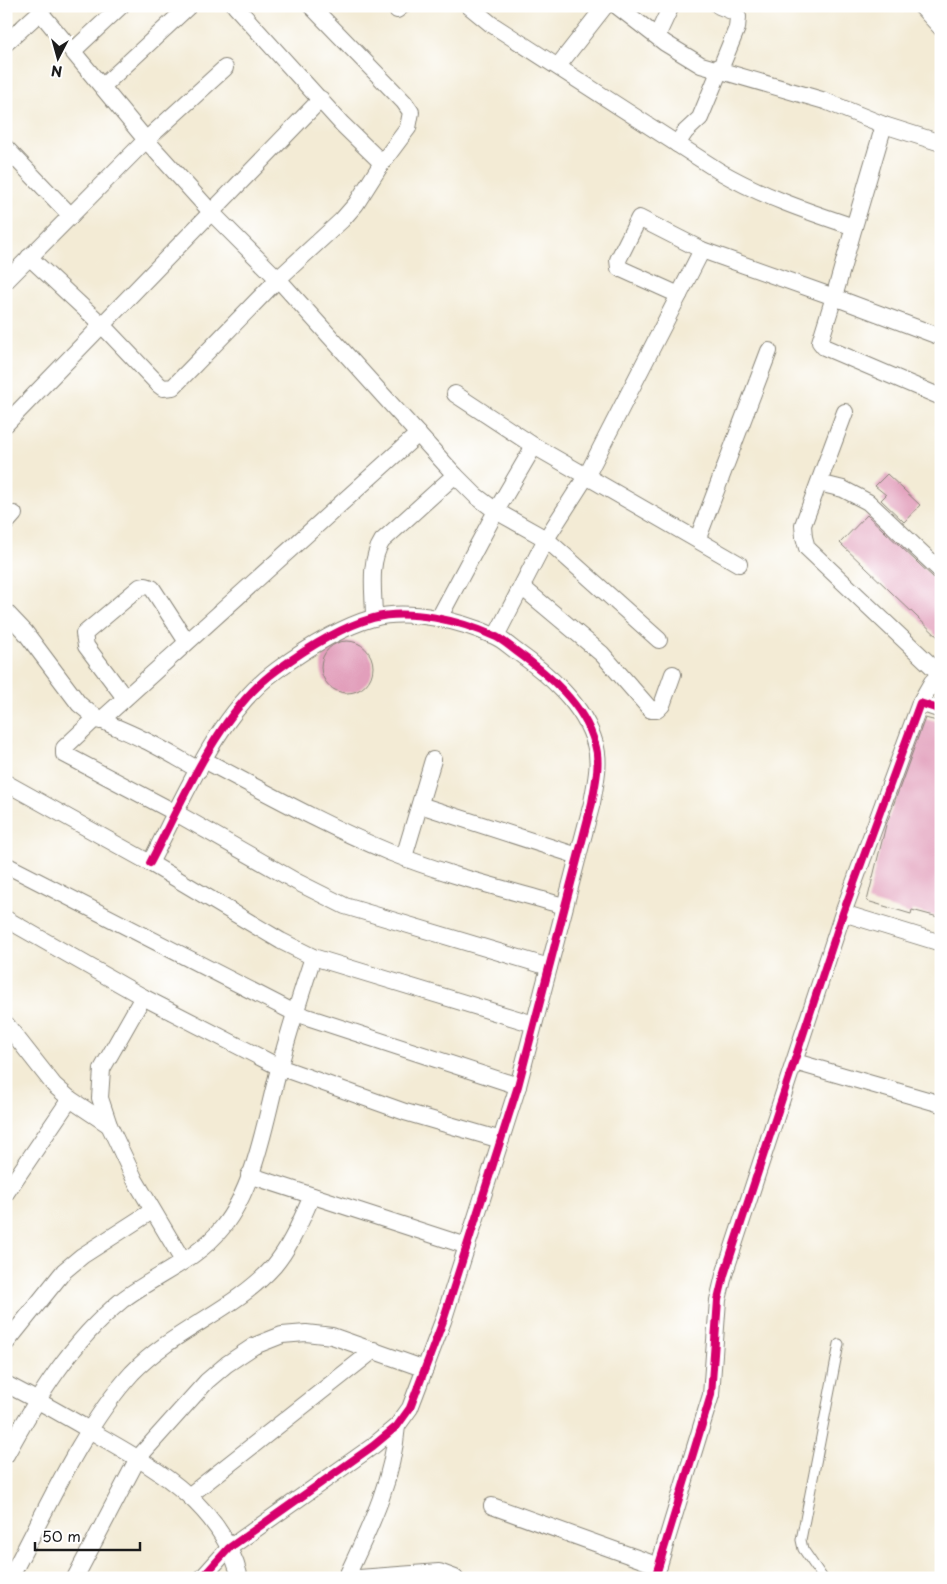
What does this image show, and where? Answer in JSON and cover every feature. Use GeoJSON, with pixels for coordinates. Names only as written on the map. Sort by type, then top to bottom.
{"type":"FeatureCollection","features":[{"type":"Feature","properties":{"kind":"street"},"geometry":{"type":"LineString","coordinates":[[73,51],[121,6]]}},
{"type":"Feature","properties":{"kind":"street"},"geometry":{"type":"LineString","coordinates":[[103,86],[189,6]]}},
{"type":"Feature","properties":{"kind":"street"},"geometry":{"type":"LineString","coordinates":[[235,6],[342,124],[382,163]]}},
{"type":"Feature","properties":{"kind":"street"},"geometry":{"type":"LineString","coordinates":[[29,257],[101,324],[159,385],[163,388],[173,387],[278,279],[342,220],[356,204],[382,163],[408,128],[411,112],[404,102],[311,6]]}},
{"type":"Feature","properties":{"kind":"street"},"geometry":{"type":"LineString","coordinates":[[469,6],[491,24],[750,189],[788,206],[854,227]]}},
{"type":"Feature","properties":{"kind":"street"},"geometry":{"type":"LineString","coordinates":[[558,66],[605,6]]}},
{"type":"Feature","properties":{"kind":"street"},"geometry":{"type":"LineString","coordinates":[[617,6],[679,53],[718,72],[825,101],[884,125],[941,143]]}},
{"type":"Feature","properties":{"kind":"street"},"geometry":{"type":"LineString","coordinates":[[657,36],[671,6]]}},
{"type":"Feature","properties":{"kind":"street"},"geometry":{"type":"LineString","coordinates":[[677,144],[685,132],[700,118],[738,22],[738,17],[734,12],[719,6]]}},
{"type":"Feature","properties":{"kind":"street"},"geometry":{"type":"LineString","coordinates":[[921,6],[941,28]]}},
{"type":"Feature","properties":{"kind":"street"},"geometry":{"type":"LineString","coordinates":[[6,43],[43,9],[73,51],[146,140],[211,212],[278,279],[455,475],[476,496],[496,511],[546,539],[659,640]]}},
{"type":"Feature","properties":{"kind":"street"},"geometry":{"type":"LineString","coordinates":[[6,281],[146,140],[225,68]]}},
{"type":"Feature","properties":{"kind":"street"},"geometry":{"type":"LineString","coordinates":[[6,424],[321,99]]}},
{"type":"Feature","properties":{"kind":"street"},"geometry":{"type":"LineString","coordinates":[[884,125],[820,342],[828,351],[941,397]]}},
{"type":"Feature","properties":{"kind":"street"},"geometry":{"type":"LineString","coordinates":[[6,148],[71,216]]}},
{"type":"Feature","properties":{"kind":"street"},"geometry":{"type":"LineString","coordinates":[[679,295],[619,268],[618,260],[635,222],[639,218],[702,250],[941,337]]}},
{"type":"Feature","properties":{"kind":"street"},"geometry":{"type":"LineString","coordinates":[[496,636],[546,539],[587,475],[702,250]]}},
{"type":"Feature","properties":{"kind":"street"},"geometry":{"type":"LineString","coordinates":[[698,538],[769,352]]}},
{"type":"Feature","properties":{"kind":"street"},"geometry":{"type":"LineString","coordinates":[[455,394],[534,446],[698,538],[739,564]]}},
{"type":"Feature","properties":{"kind":"street"},"geometry":{"type":"LineString","coordinates":[[492,1506],[657,1572],[711,1395],[718,1300],[724,1275],[843,913],[920,703],[929,687],[940,674],[808,548],[804,537],[803,526],[845,412]]}},
{"type":"Feature","properties":{"kind":"street"},"geometry":{"type":"LineString","coordinates":[[418,434],[125,698],[64,748],[64,754],[176,813],[297,882],[345,906],[549,967]]}},
{"type":"Feature","properties":{"kind":"street"},"geometry":{"type":"LineString","coordinates":[[439,618],[496,511],[534,446]]}},
{"type":"Feature","properties":{"kind":"street"},"geometry":{"type":"LineString","coordinates":[[374,618],[373,563],[377,549],[382,541],[455,475]]}},
{"type":"Feature","properties":{"kind":"street"},"geometry":{"type":"LineString","coordinates":[[819,483],[842,488],[868,502],[941,571]]}},
{"type":"Feature","properties":{"kind":"street"},"geometry":{"type":"LineString","coordinates":[[125,698],[86,646],[84,634],[140,587],[146,586],[152,588],[187,642]]}},
{"type":"Feature","properties":{"kind":"street"},"geometry":{"type":"LineString","coordinates":[[522,587],[602,654],[651,710],[657,710],[662,705],[672,674]]}},
{"type":"Feature","properties":{"kind":"street"},"geometry":{"type":"LineString","coordinates":[[6,612],[25,632],[79,704],[98,719],[354,837],[459,876],[564,906]]}},
{"type":"Feature","properties":{"kind":"street"},"geometry":{"type":"LineString","coordinates":[[150,863],[201,765],[244,697],[276,670],[344,629],[374,618],[400,615],[439,618],[496,636],[537,665],[568,696],[588,722],[596,745],[598,766],[592,803],[518,1086],[467,1246],[410,1408],[397,1426],[229,1548],[202,1578]]}},
{"type":"Feature","properties":{"kind":"street"},"geometry":{"type":"LineString","coordinates":[[920,703],[941,710]]}},
{"type":"Feature","properties":{"kind":"street"},"geometry":{"type":"LineString","coordinates":[[404,857],[434,760]]}},
{"type":"Feature","properties":{"kind":"street"},"geometry":{"type":"LineString","coordinates":[[9,790],[150,863],[280,941],[313,957],[534,1024]]}},
{"type":"Feature","properties":{"kind":"street"},"geometry":{"type":"LineString","coordinates":[[420,805],[578,856]]}},
{"type":"Feature","properties":{"kind":"street"},"geometry":{"type":"LineString","coordinates":[[6,865],[296,1013],[518,1086]]}},
{"type":"Feature","properties":{"kind":"street"},"geometry":{"type":"LineString","coordinates":[[843,913],[941,943]]}},
{"type":"Feature","properties":{"kind":"street"},"geometry":{"type":"LineString","coordinates":[[6,919],[143,997],[279,1067],[405,1112],[501,1140]]}},
{"type":"Feature","properties":{"kind":"street"},"geometry":{"type":"LineString","coordinates":[[6,1455],[36,1400],[70,1353],[104,1317],[137,1290],[183,1261],[221,1230],[232,1214],[260,1145],[279,1067],[313,957]]}},
{"type":"Feature","properties":{"kind":"street"},"geometry":{"type":"LineString","coordinates":[[143,997],[102,1069],[100,1098],[109,1125],[152,1212],[183,1261]]}},
{"type":"Feature","properties":{"kind":"street"},"geometry":{"type":"LineString","coordinates":[[6,1024],[44,1073],[70,1099],[109,1125]]}},
{"type":"Feature","properties":{"kind":"street"},"geometry":{"type":"LineString","coordinates":[[795,1062],[941,1104]]}},
{"type":"Feature","properties":{"kind":"street"},"geometry":{"type":"LineString","coordinates":[[6,1193],[70,1099]]}},
{"type":"Feature","properties":{"kind":"street"},"geometry":{"type":"LineString","coordinates":[[249,1175],[467,1246]]}},
{"type":"Feature","properties":{"kind":"street"},"geometry":{"type":"LineString","coordinates":[[10,1578],[90,1430],[120,1388],[158,1350],[250,1287],[274,1266],[291,1241],[312,1196]]}},
{"type":"Feature","properties":{"kind":"street"},"geometry":{"type":"LineString","coordinates":[[6,1343],[64,1271],[82,1256],[152,1212]]}},
{"type":"Feature","properties":{"kind":"street"},"geometry":{"type":"LineString","coordinates":[[75,1578],[138,1458],[207,1381],[227,1364],[254,1346],[282,1335],[306,1333],[332,1336],[425,1369]]}},
{"type":"Feature","properties":{"kind":"street"},"geometry":{"type":"LineString","coordinates":[[190,1495],[374,1350]]}},
{"type":"Feature","properties":{"kind":"street"},"geometry":{"type":"LineString","coordinates":[[6,1384],[138,1458],[190,1495],[208,1516],[229,1548],[240,1578]]}},
{"type":"Feature","properties":{"kind":"street"},"geometry":{"type":"LineString","coordinates":[[346,1578],[380,1507],[395,1449],[397,1426]]}},
{"type":"Feature","properties":{"kind":"street"},"geometry":{"type":"LineString","coordinates":[[360,1578],[439,1572],[455,1578]]}},
{"type":"Feature","properties":{"kind":"lane"},"geometry":{"type":"LineString","coordinates":[[823,1578],[803,1549],[801,1540],[839,1344]]}},
{"type":"Feature","properties":{"kind":"building"},"geometry":{"type":"Polygon","coordinates":[[[887,474],[920,505],[904,522],[881,500],[886,495],[875,486],[887,474]]]}},
{"type":"Feature","properties":{"kind":"building"},"geometry":{"type":"Polygon","coordinates":[[[867,515],[934,578],[941,581],[941,640],[840,543],[867,515]]]}},
{"type":"Feature","properties":{"kind":"building"},"geometry":{"type":"Polygon","coordinates":[[[342,641],[352,641],[362,645],[369,652],[373,667],[369,682],[362,689],[352,693],[342,693],[332,689],[325,682],[321,672],[321,662],[325,652],[332,645],[342,641]]]}},
{"type":"Feature","properties":{"kind":"building"},"geometry":{"type":"Polygon","coordinates":[[[925,718],[941,722],[941,907],[938,917],[912,910],[911,914],[867,901],[886,825],[925,718]]]}},
{"type":"Feature","properties":{"kind":"cycle path"},"geometry":{"type":"LineString","coordinates":[[150,863],[204,759],[237,709],[256,688],[277,670],[335,633],[373,618],[387,615],[418,615],[466,625],[500,639],[552,680],[574,703],[590,729],[597,751],[596,781],[592,803],[518,1086],[443,1321],[410,1408],[397,1426],[373,1446],[229,1548],[202,1578]]}},
{"type":"Feature","properties":{"kind":"cycle path"},"geometry":{"type":"LineString","coordinates":[[655,1578],[711,1395],[718,1300],[724,1275],[843,913],[920,703],[941,710]]}}]}
